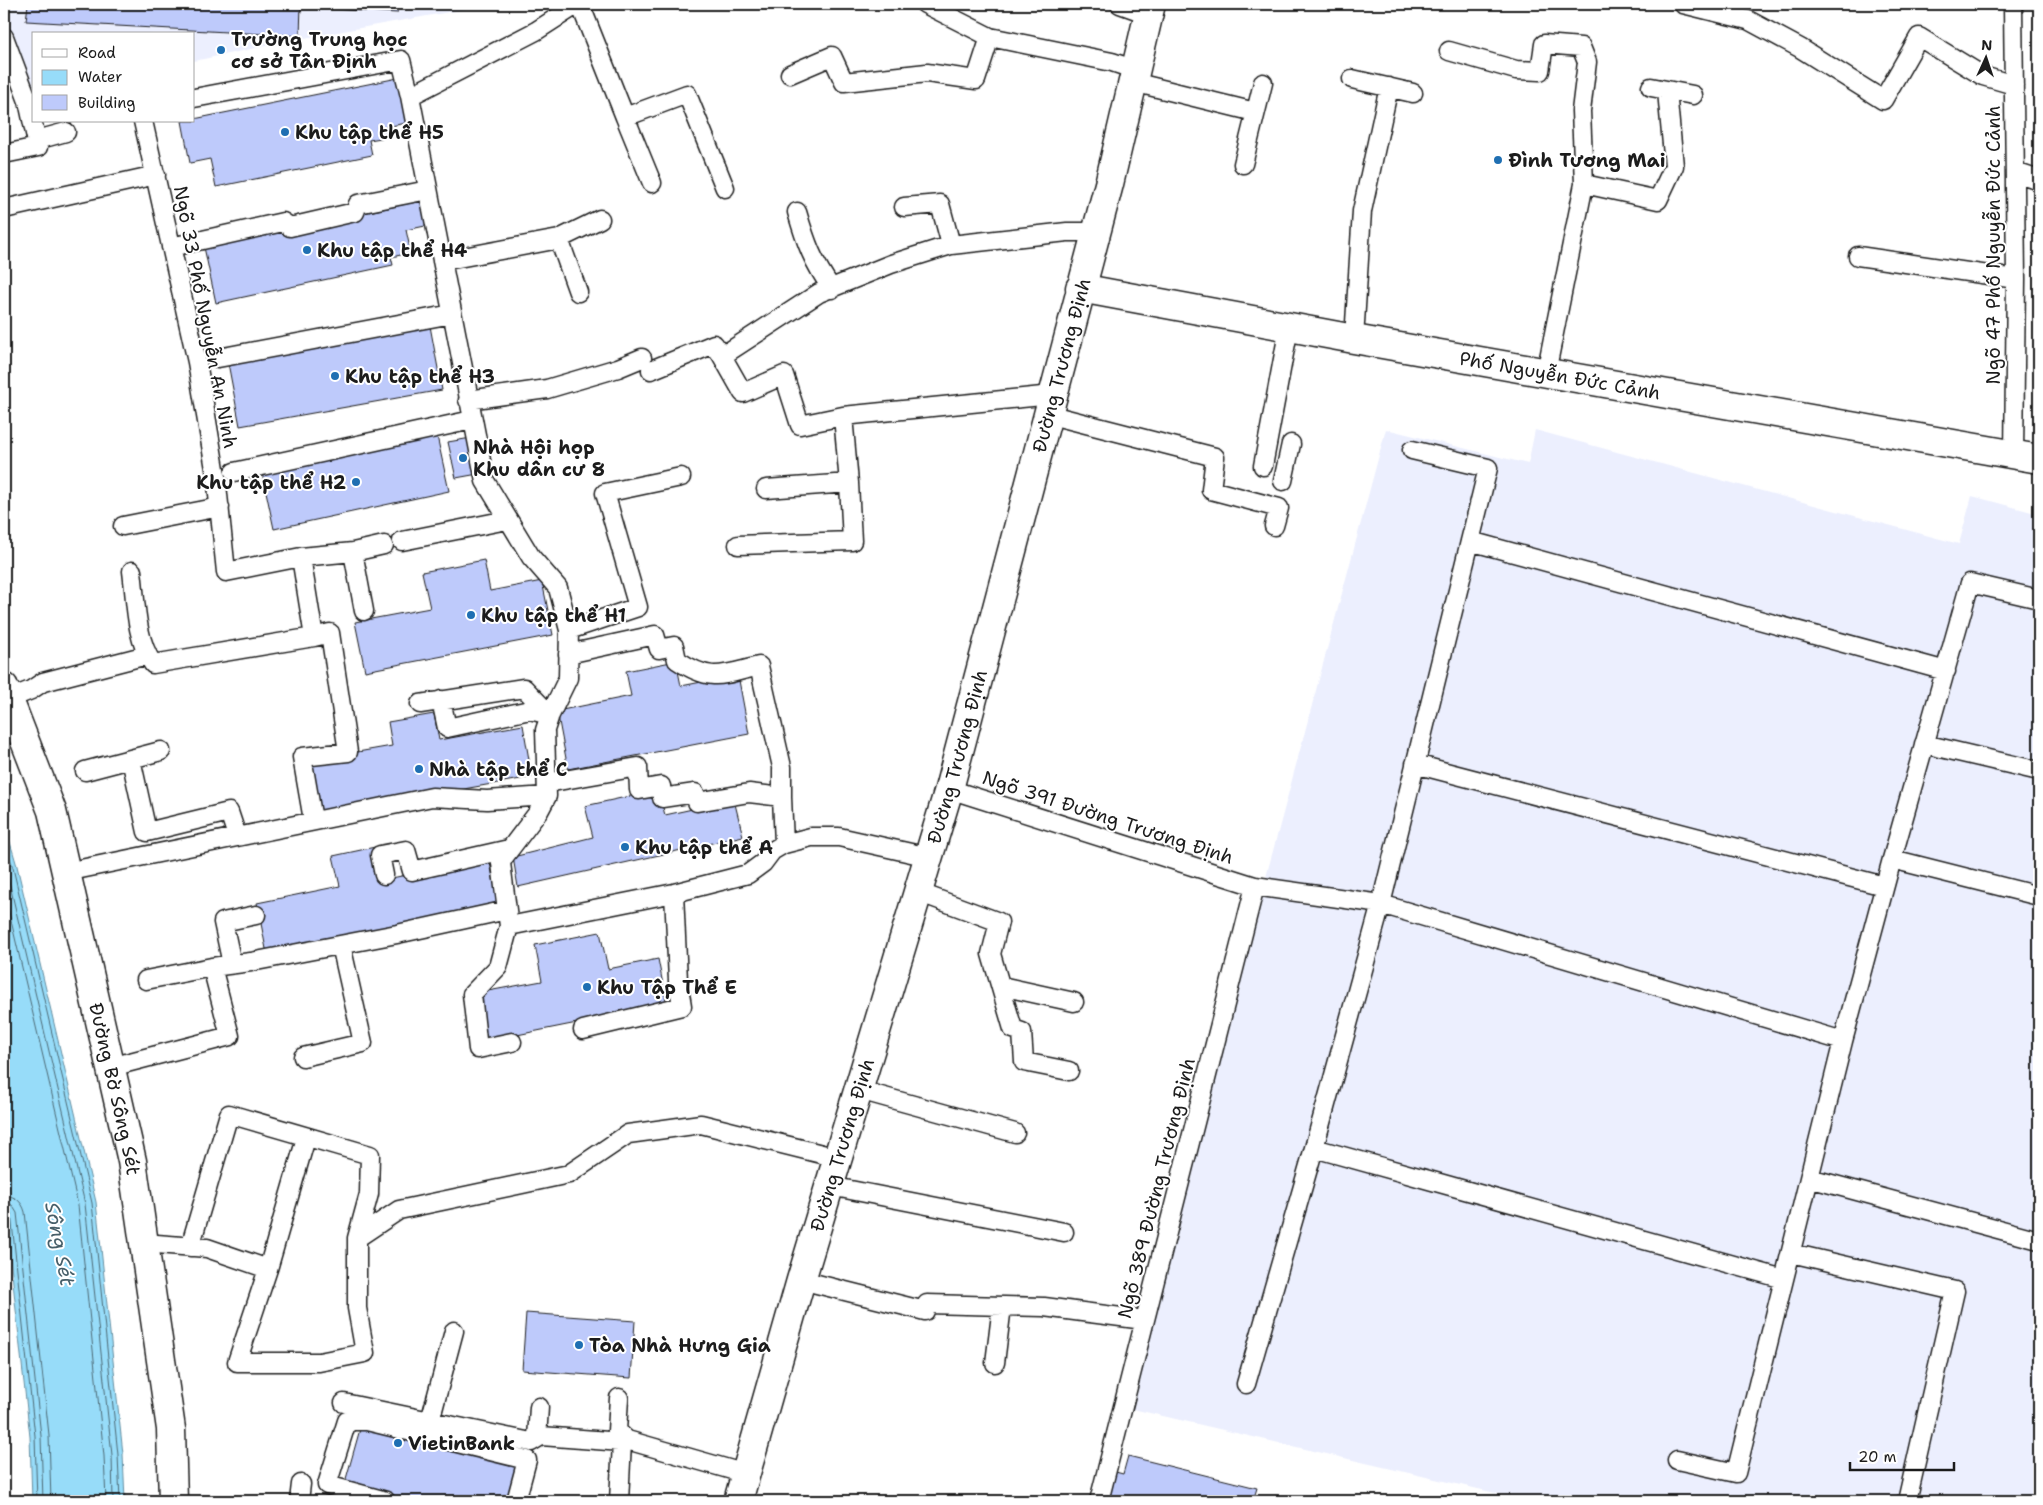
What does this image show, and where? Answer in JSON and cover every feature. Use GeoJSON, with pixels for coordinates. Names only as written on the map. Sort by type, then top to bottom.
{"type":"FeatureCollection","features":[{"type":"Feature","properties":{"kind":"street","name":"Đường Trương Định"},"geometry":{"type":"LineString","coordinates":[[743,1494],[801,1280],[949,789],[1096,232],[1150,9]]}},
{"type":"Feature","properties":{"kind":"street","name":"Phố Nguyễn Đức Cảnh"},"geometry":{"type":"LineString","coordinates":[[1080,288],[1354,339],[2027,457]]}},
{"type":"Feature","properties":{"kind":"street","name":"Đường Bờ Sông Sét"},"geometry":{"type":"LineString","coordinates":[[6,693],[52,810],[132,1161],[171,1429],[173,1501]]}},
{"type":"Feature","properties":{"kind":"lane"},"geometry":{"type":"LineString","coordinates":[[410,96],[536,31],[579,4],[652,183]]}},
{"type":"Feature","properties":{"kind":"lane"},"geometry":{"type":"LineString","coordinates":[[925,4],[990,37],[1112,62],[1134,76],[1255,112]]}},
{"type":"Feature","properties":{"kind":"lane"},"geometry":{"type":"LineString","coordinates":[[1120,4],[1150,9]]}},
{"type":"Feature","properties":{"kind":"lane"},"geometry":{"type":"LineString","coordinates":[[1683,4],[1734,9],[1748,20],[1800,48],[1883,100],[1919,37],[1983,76],[2014,86]]}},
{"type":"Feature","properties":{"kind":"lane","name":"Ngõ 47 Phố Nguyễn Đức Cảnh"},"geometry":{"type":"LineString","coordinates":[[2013,4],[2016,279],[2027,457]]}},
{"type":"Feature","properties":{"kind":"lane"},"geometry":{"type":"LineString","coordinates":[[790,74],[832,56],[844,82],[927,73],[976,80],[990,37]]}},
{"type":"Feature","properties":{"kind":"lane"},"geometry":{"type":"LineString","coordinates":[[4,38],[31,100]]}},
{"type":"Feature","properties":{"kind":"lane"},"geometry":{"type":"LineString","coordinates":[[1449,51],[1516,70],[1540,71],[1544,44],[1581,47],[1588,62],[1580,111],[1584,184],[1546,373]]}},
{"type":"Feature","properties":{"kind":"lane"},"geometry":{"type":"LineString","coordinates":[[195,98],[401,60],[410,96],[485,481],[531,557],[558,588],[569,630],[568,678],[545,730],[547,790],[539,811],[504,857],[501,870],[508,918],[498,967],[472,994],[478,1050],[512,1042]]}},
{"type":"Feature","properties":{"kind":"lane"},"geometry":{"type":"LineString","coordinates":[[1352,78],[1413,93]]}},
{"type":"Feature","properties":{"kind":"lane"},"geometry":{"type":"LineString","coordinates":[[1243,164],[1263,83]]}},
{"type":"Feature","properties":{"kind":"lane"},"geometry":{"type":"LineString","coordinates":[[1354,339],[1362,211],[1389,87]]}},
{"type":"Feature","properties":{"kind":"lane"},"geometry":{"type":"LineString","coordinates":[[1584,184],[1658,200],[1674,166],[1659,89],[1693,95]]}},
{"type":"Feature","properties":{"kind":"lane"},"geometry":{"type":"LineString","coordinates":[[625,117],[687,94],[725,188]]}},
{"type":"Feature","properties":{"kind":"lane"},"geometry":{"type":"LineString","coordinates":[[4,154],[38,146],[34,122]]}},
{"type":"Feature","properties":{"kind":"lane","name":"Ngõ 33 Phố Nguyễn An Ninh"},"geometry":{"type":"LineString","coordinates":[[143,122],[197,362],[220,507],[226,572],[301,557],[353,552],[384,545]]}},
{"type":"Feature","properties":{"kind":"lane"},"geometry":{"type":"LineString","coordinates":[[36,140],[66,132]]}},
{"type":"Feature","properties":{"kind":"lane"},"geometry":{"type":"LineString","coordinates":[[2015,172],[2039,180]]}},
{"type":"Feature","properties":{"kind":"lane"},"geometry":{"type":"LineString","coordinates":[[4,209],[156,175]]}},
{"type":"Feature","properties":{"kind":"lane"},"geometry":{"type":"LineString","coordinates":[[171,246],[283,222],[290,227],[355,212],[358,204],[428,190]]}},
{"type":"Feature","properties":{"kind":"lane"},"geometry":{"type":"LineString","coordinates":[[904,207],[940,204],[951,245]]}},
{"type":"Feature","properties":{"kind":"lane"},"geometry":{"type":"LineString","coordinates":[[797,212],[813,259],[832,289]]}},
{"type":"Feature","properties":{"kind":"lane"},"geometry":{"type":"LineString","coordinates":[[442,261],[559,239],[600,219]]}},
{"type":"Feature","properties":{"kind":"lane"},"geometry":{"type":"LineString","coordinates":[[722,356],[819,293],[890,264],[951,245],[1068,232],[1096,232]]}},
{"type":"Feature","properties":{"kind":"lane"},"geometry":{"type":"LineString","coordinates":[[559,239],[578,292]]}},
{"type":"Feature","properties":{"kind":"lane"},"geometry":{"type":"LineString","coordinates":[[1858,256],[2016,279]]}},
{"type":"Feature","properties":{"kind":"lane"},"geometry":{"type":"LineString","coordinates":[[218,358],[452,314]]}},
{"type":"Feature","properties":{"kind":"lane"},"geometry":{"type":"LineString","coordinates":[[1283,481],[1289,452],[1264,461],[1289,327]]}},
{"type":"Feature","properties":{"kind":"lane"},"geometry":{"type":"LineString","coordinates":[[468,400],[546,389],[618,368],[646,364],[714,344],[743,393],[784,375],[800,424],[843,416],[1049,405],[1215,457],[1211,490],[1279,508],[1274,526]]}},
{"type":"Feature","properties":{"kind":"lane"},"geometry":{"type":"LineString","coordinates":[[738,545],[852,541],[843,416]]}},
{"type":"Feature","properties":{"kind":"lane"},"geometry":{"type":"LineString","coordinates":[[234,472],[472,420]]}},
{"type":"Feature","properties":{"kind":"lane"},"geometry":{"type":"LineString","coordinates":[[1246,1384],[1314,1148],[1380,904],[1488,468],[1412,450]]}},
{"type":"Feature","properties":{"kind":"lane"},"geometry":{"type":"LineString","coordinates":[[569,630],[638,607],[605,494],[681,477]]}},
{"type":"Feature","properties":{"kind":"lane"},"geometry":{"type":"LineString","coordinates":[[766,489],[849,483]]}},
{"type":"Feature","properties":{"kind":"lane"},"geometry":{"type":"LineString","coordinates":[[123,526],[220,507]]}},
{"type":"Feature","properties":{"kind":"lane"},"geometry":{"type":"LineString","coordinates":[[402,541],[507,520]]}},
{"type":"Feature","properties":{"kind":"lane"},"geometry":{"type":"LineString","coordinates":[[1470,541],[1946,671]]}},
{"type":"Feature","properties":{"kind":"lane"},"geometry":{"type":"LineString","coordinates":[[353,552],[364,611]]}},
{"type":"Feature","properties":{"kind":"lane"},"geometry":{"type":"LineString","coordinates":[[301,557],[314,637]]}},
{"type":"Feature","properties":{"kind":"lane"},"geometry":{"type":"LineString","coordinates":[[132,571],[138,622],[147,655],[153,664],[330,633],[348,752],[302,757],[313,820]]}},
{"type":"Feature","properties":{"kind":"lane"},"geometry":{"type":"LineString","coordinates":[[1677,1460],[1736,1473],[1843,1041],[1884,886],[1970,583],[2039,599]]}},
{"type":"Feature","properties":{"kind":"lane"},"geometry":{"type":"LineString","coordinates":[[568,654],[655,635],[659,649],[674,646],[677,660],[694,672],[715,677],[759,666],[782,767],[784,844]]}},
{"type":"Feature","properties":{"kind":"lane"},"geometry":{"type":"LineString","coordinates":[[6,693],[31,690],[43,682],[147,655]]}},
{"type":"Feature","properties":{"kind":"lane"},"geometry":{"type":"LineString","coordinates":[[420,704],[524,688],[550,715]]}},
{"type":"Feature","properties":{"kind":"lane"},"geometry":{"type":"LineString","coordinates":[[441,700],[447,728],[530,710],[550,715]]}},
{"type":"Feature","properties":{"kind":"lane"},"geometry":{"type":"LineString","coordinates":[[1924,744],[2039,771]]}},
{"type":"Feature","properties":{"kind":"lane"},"geometry":{"type":"LineString","coordinates":[[85,771],[161,751]]}},
{"type":"Feature","properties":{"kind":"lane"},"geometry":{"type":"LineString","coordinates":[[130,759],[147,832],[229,812],[237,836]]}},
{"type":"Feature","properties":{"kind":"lane"},"geometry":{"type":"LineString","coordinates":[[1415,764],[1884,886]]}},
{"type":"Feature","properties":{"kind":"lane"},"geometry":{"type":"LineString","coordinates":[[66,872],[432,797],[487,800],[547,790],[638,767],[639,790],[661,786],[662,798],[695,793],[697,802],[749,793],[782,797]]}},
{"type":"Feature","properties":{"kind":"lane","name":"Ngõ 391 Đường Trương Định"},"geometry":{"type":"LineString","coordinates":[[949,789],[1255,886],[1380,904],[1843,1041]]}},
{"type":"Feature","properties":{"kind":"lane"},"geometry":{"type":"LineString","coordinates":[[146,980],[341,945],[674,893],[748,874],[763,863],[772,851],[784,844],[811,837],[839,837],[929,857]]}},
{"type":"Feature","properties":{"kind":"lane"},"geometry":{"type":"LineString","coordinates":[[384,875],[380,856],[406,850],[412,871],[509,849]]}},
{"type":"Feature","properties":{"kind":"lane"},"geometry":{"type":"LineString","coordinates":[[1892,859],[2039,896]]}},
{"type":"Feature","properties":{"kind":"lane","name":"Ngõ 389 Đường Trương Định"},"geometry":{"type":"LineString","coordinates":[[1099,1501],[1255,886]]}},
{"type":"Feature","properties":{"kind":"lane"},"geometry":{"type":"LineString","coordinates":[[918,892],[999,922],[990,954],[1013,1029],[1022,1032],[1024,1062],[1069,1071]]}},
{"type":"Feature","properties":{"kind":"lane"},"geometry":{"type":"LineString","coordinates":[[583,1030],[682,1006],[678,981],[674,893]]}},
{"type":"Feature","properties":{"kind":"lane"},"geometry":{"type":"LineString","coordinates":[[232,964],[223,922],[256,915]]}},
{"type":"Feature","properties":{"kind":"lane"},"geometry":{"type":"LineString","coordinates":[[303,1056],[363,1044],[341,945]]}},
{"type":"Feature","properties":{"kind":"lane"},"geometry":{"type":"LineString","coordinates":[[111,1067],[230,1036],[212,967]]}},
{"type":"Feature","properties":{"kind":"lane"},"geometry":{"type":"LineString","coordinates":[[1001,986],[1074,1002]]}},
{"type":"Feature","properties":{"kind":"lane"},"geometry":{"type":"LineString","coordinates":[[859,1090],[1015,1133]]}},
{"type":"Feature","properties":{"kind":"lane"},"geometry":{"type":"LineString","coordinates":[[190,1247],[228,1114],[370,1155],[369,1194],[357,1238],[357,1308],[365,1353],[319,1362],[237,1362],[268,1269],[306,1138]]}},
{"type":"Feature","properties":{"kind":"lane"},"geometry":{"type":"LineString","coordinates":[[357,1238],[399,1210],[569,1174],[628,1134],[701,1124],[838,1158]]}},
{"type":"Feature","properties":{"kind":"lane"},"geometry":{"type":"LineString","coordinates":[[1314,1148],[1784,1279]]}},
{"type":"Feature","properties":{"kind":"lane"},"geometry":{"type":"LineString","coordinates":[[1809,1178],[2039,1240]]}},
{"type":"Feature","properties":{"kind":"lane"},"geometry":{"type":"LineString","coordinates":[[830,1186],[1064,1232]]}},
{"type":"Feature","properties":{"kind":"lane"},"geometry":{"type":"LineString","coordinates":[[144,1244],[207,1248],[268,1269]]}},
{"type":"Feature","properties":{"kind":"lane"},"geometry":{"type":"LineString","coordinates":[[1791,1253],[1956,1291],[1907,1501]]}},
{"type":"Feature","properties":{"kind":"lane"},"geometry":{"type":"LineString","coordinates":[[801,1280],[925,1311],[927,1304],[1044,1307],[1144,1320]]}},
{"type":"Feature","properties":{"kind":"lane"},"geometry":{"type":"LineString","coordinates":[[995,1363],[1002,1306]]}},
{"type":"Feature","properties":{"kind":"lane"},"geometry":{"type":"LineString","coordinates":[[430,1421],[454,1331]]}},
{"type":"Feature","properties":{"kind":"lane"},"geometry":{"type":"LineString","coordinates":[[619,1398],[617,1431],[627,1440],[743,1494]]}},
{"type":"Feature","properties":{"kind":"lane"},"geometry":{"type":"LineString","coordinates":[[344,1403],[531,1442],[541,1436],[622,1442],[619,1501]]}},
{"type":"Feature","properties":{"kind":"lane"},"geometry":{"type":"LineString","coordinates":[[536,1438],[539,1407]]}},
{"type":"Feature","properties":{"kind":"lane"},"geometry":{"type":"LineString","coordinates":[[386,1501],[327,1485],[347,1421],[366,1422],[527,1460],[516,1501]]}},
{"type":"Feature","properties":{"kind":"shaded area","name":"Trường Trung học cơ sở Tân Định"},"geometry":{"type":"Polygon","coordinates":[[[4,4],[494,4],[304,38],[195,61],[195,32],[32,32],[32,89],[4,16],[4,4]]]}},
{"type":"Feature","properties":{"kind":"shaded area"},"geometry":{"type":"Polygon","coordinates":[[[1386,429],[1528,464],[1535,430],[1959,544],[1972,496],[2039,514],[2039,1501],[1530,1501],[1124,1407],[1386,429]]]}},
{"type":"Feature","properties":{"kind":"water","name":"Sông Sét"},"geometry":{"type":"Polygon","coordinates":[[[4,822],[17,866],[96,1202],[123,1454],[125,1501],[32,1501],[30,1437],[4,1201],[4,822]]]}},
{"type":"Feature","properties":{"kind":"building"},"geometry":{"type":"Polygon","coordinates":[[[28,4],[301,4],[300,36],[26,21],[28,4]]]}},
{"type":"Feature","properties":{"kind":"building"},"geometry":{"type":"Polygon","coordinates":[[[315,4],[398,4],[397,13],[315,8],[315,4]]]}},
{"type":"Feature","properties":{"kind":"building","name":"Khu tập thể H5"},"geometry":{"type":"Polygon","coordinates":[[[398,78],[407,123],[385,127],[387,137],[369,140],[372,155],[216,187],[210,159],[190,163],[182,122],[195,122],[195,119],[398,78]]]}},
{"type":"Feature","properties":{"kind":"building","name":"Khu tập thể H4"},"geometry":{"type":"Polygon","coordinates":[[[425,200],[430,225],[406,230],[411,253],[391,257],[393,265],[216,303],[204,247],[425,200]]]}},
{"type":"Feature","properties":{"kind":"building","name":"Khu tập thể H3"},"geometry":{"type":"Polygon","coordinates":[[[430,326],[442,390],[240,426],[228,363],[430,326]]]}},
{"type":"Feature","properties":{"kind":"building","name":"Khu tập thể H2"},"geometry":{"type":"Polygon","coordinates":[[[437,436],[449,491],[274,529],[262,473],[437,436]]]}},
{"type":"Feature","properties":{"kind":"building","name":"Nhà Hội họp Khu dân cư 8"},"geometry":{"type":"Polygon","coordinates":[[[471,438],[478,474],[456,478],[448,442],[471,438]]]}},
{"type":"Feature","properties":{"kind":"building","name":"Khu tập thể H1"},"geometry":{"type":"Polygon","coordinates":[[[484,560],[490,591],[542,581],[553,635],[365,671],[355,622],[430,608],[422,572],[484,560]]]}},
{"type":"Feature","properties":{"kind":"building"},"geometry":{"type":"Polygon","coordinates":[[[676,661],[681,686],[738,675],[749,734],[568,769],[557,711],[631,696],[626,671],[676,661]]]}},
{"type":"Feature","properties":{"kind":"building","name":"Nhà tập thể C"},"geometry":{"type":"Polygon","coordinates":[[[434,714],[439,740],[523,725],[532,777],[315,815],[306,761],[392,746],[388,722],[434,714]]]}},
{"type":"Feature","properties":{"kind":"building","name":"Khu tập thể A"},"geometry":{"type":"Polygon","coordinates":[[[658,790],[665,815],[734,800],[743,836],[518,887],[513,857],[593,837],[585,806],[658,790]]]}},
{"type":"Feature","properties":{"kind":"building"},"geometry":{"type":"Polygon","coordinates":[[[375,847],[382,880],[489,858],[499,907],[267,954],[257,903],[340,886],[333,856],[375,847]]]}},
{"type":"Feature","properties":{"kind":"building","name":"Khu Tập Thể E"},"geometry":{"type":"Polygon","coordinates":[[[600,932],[608,969],[658,959],[667,1005],[487,1041],[477,993],[542,981],[535,945],[600,932]]]}},
{"type":"Feature","properties":{"kind":"building","name":"Tòa Nhà Hưng Gia"},"geometry":{"type":"Polygon","coordinates":[[[526,1313],[635,1321],[631,1378],[522,1370],[526,1313]]]}},
{"type":"Feature","properties":{"kind":"building","name":"VietinBank"},"geometry":{"type":"Polygon","coordinates":[[[362,1422],[519,1464],[509,1501],[403,1501],[344,1486],[362,1422]]]}},
{"type":"Feature","properties":{"kind":"building"},"geometry":{"type":"Polygon","coordinates":[[[1128,1456],[1257,1488],[1253,1501],[1104,1501],[1108,1470],[1123,1474],[1128,1456]]]}},
{"type":"Feature","properties":{"kind":"place","name":"Trường Trung học cơ sở Tân Định"},"geometry":{"type":"Point","coordinates":[221,50]}},
{"type":"Feature","properties":{"kind":"place","name":"Khu tập thể H5"},"geometry":{"type":"Point","coordinates":[285,132]}},
{"type":"Feature","properties":{"kind":"place","name":"Đình Tương Mai"},"geometry":{"type":"Point","coordinates":[1498,160]}},
{"type":"Feature","properties":{"kind":"place","name":"Khu tập thể H4"},"geometry":{"type":"Point","coordinates":[307,250]}},
{"type":"Feature","properties":{"kind":"place","name":"Khu tập thể H3"},"geometry":{"type":"Point","coordinates":[335,376]}},
{"type":"Feature","properties":{"kind":"place","name":"Nhà Hội họp Khu dân cư 8"},"geometry":{"type":"Point","coordinates":[463,458]}},
{"type":"Feature","properties":{"kind":"place","name":"Khu tập thể H2"},"geometry":{"type":"Point","coordinates":[356,482]}},
{"type":"Feature","properties":{"kind":"place","name":"Khu tập thể H1"},"geometry":{"type":"Point","coordinates":[471,615]}},
{"type":"Feature","properties":{"kind":"place","name":"Nhà tập thể C"},"geometry":{"type":"Point","coordinates":[419,769]}},
{"type":"Feature","properties":{"kind":"place","name":"Khu tập thể A"},"geometry":{"type":"Point","coordinates":[625,847]}},
{"type":"Feature","properties":{"kind":"place","name":"Khu Tập Thể E"},"geometry":{"type":"Point","coordinates":[587,987]}},
{"type":"Feature","properties":{"kind":"place","name":"Tòa Nhà Hưng Gia"},"geometry":{"type":"Point","coordinates":[579,1345]}},
{"type":"Feature","properties":{"kind":"place","name":"VietinBank"},"geometry":{"type":"Point","coordinates":[398,1443]}}]}
